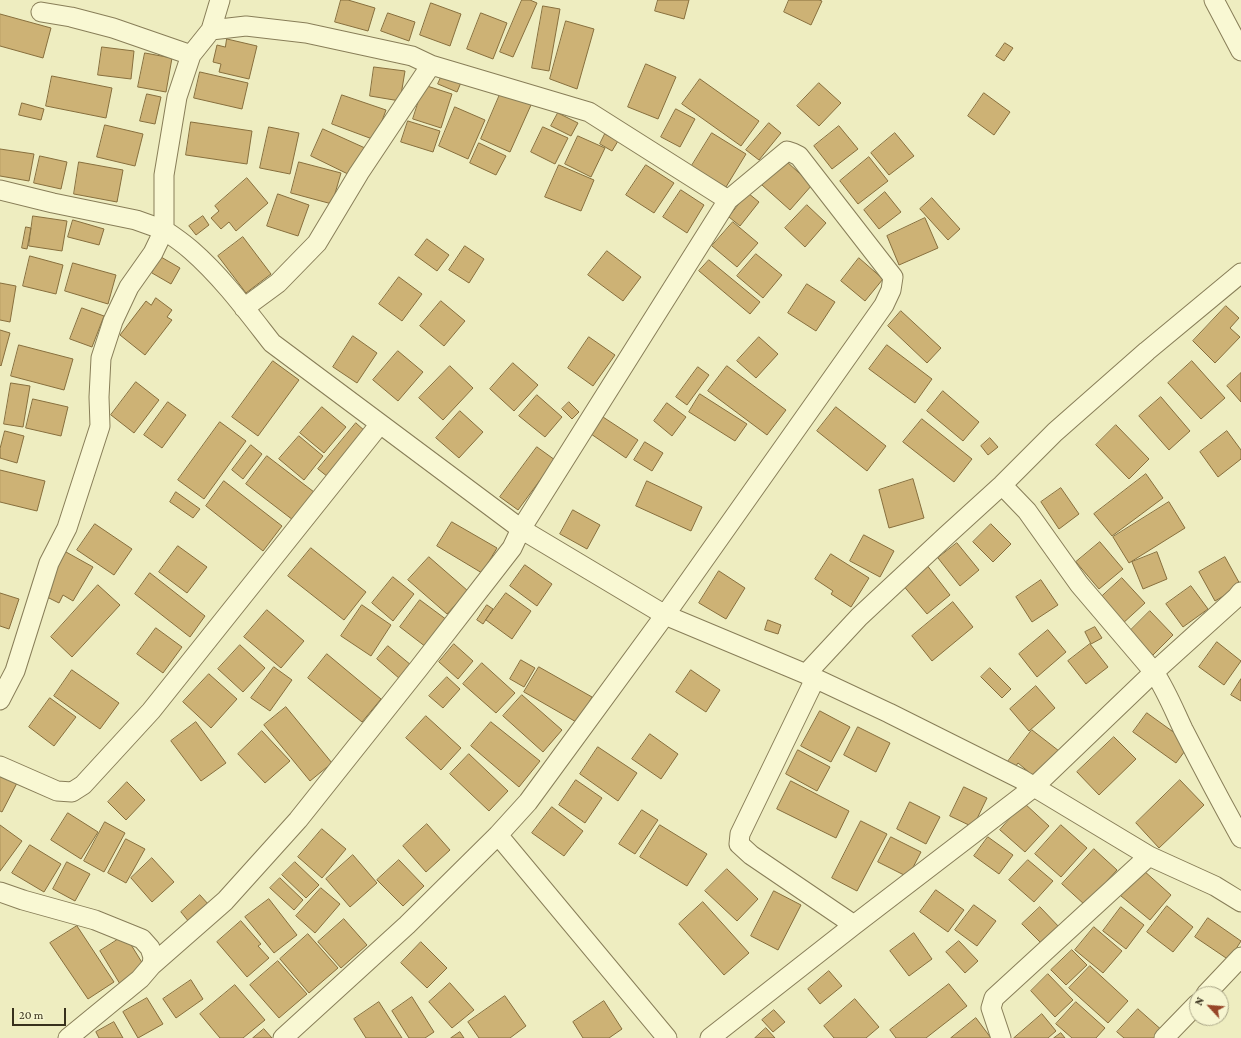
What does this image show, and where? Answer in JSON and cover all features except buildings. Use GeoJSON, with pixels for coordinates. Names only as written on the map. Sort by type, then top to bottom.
{"type":"FeatureCollection","features":[{"type":"Feature","properties":{"kind":"street"},"geometry":{"type":"LineString","coordinates":[[0,700],[14,671],[49,563],[67,528],[100,426],[99,397],[101,358],[111,329],[129,287],[153,254],[164,230],[164,175],[177,98],[191,55],[211,30],[220,0]]}},
{"type":"Feature","properties":{"kind":"street"},"geometry":{"type":"LineString","coordinates":[[1214,0],[1241,51]]}},
{"type":"Feature","properties":{"kind":"street"},"geometry":{"type":"LineString","coordinates":[[41,12],[71,17],[113,28],[191,55]]}},
{"type":"Feature","properties":{"kind":"street"},"geometry":{"type":"LineString","coordinates":[[211,30],[246,26],[306,33],[412,56],[431,65],[589,112],[728,200]]}},
{"type":"Feature","properties":{"kind":"street"},"geometry":{"type":"LineString","coordinates":[[244,308],[278,283],[317,243],[359,173],[431,65]]}},
{"type":"Feature","properties":{"kind":"street"},"geometry":{"type":"LineString","coordinates":[[68,1038],[140,979],[152,965],[225,900],[298,820],[512,548],[521,529],[728,200],[787,151],[799,156],[893,277],[891,290],[884,305],[665,615],[528,802],[498,836],[407,925],[283,1038]]}},
{"type":"Feature","properties":{"kind":"street"},"geometry":{"type":"LineString","coordinates":[[0,190],[52,203],[136,220],[164,230],[192,251],[221,281],[272,343],[521,529],[665,615],[811,676],[889,713],[1021,779],[1149,856],[1216,886],[1241,902]]}},
{"type":"Feature","properties":{"kind":"street"},"geometry":{"type":"LineString","coordinates":[[854,925],[751,855],[739,844],[740,834],[811,676],[859,617],[1002,485],[1055,432],[1147,351],[1241,273]]}},
{"type":"Feature","properties":{"kind":"street"},"geometry":{"type":"LineString","coordinates":[[0,766],[58,791],[72,792],[83,785],[151,711],[380,424]]}},
{"type":"Feature","properties":{"kind":"street"},"geometry":{"type":"LineString","coordinates":[[1002,485],[1027,511],[1079,584],[1154,672],[1163,686],[1186,735],[1241,838]]}},
{"type":"Feature","properties":{"kind":"street"},"geometry":{"type":"LineString","coordinates":[[710,1038],[1034,787],[1154,672],[1241,592]]}},
{"type":"Feature","properties":{"kind":"street"},"geometry":{"type":"LineString","coordinates":[[498,836],[667,1038]]}},
{"type":"Feature","properties":{"kind":"street"},"geometry":{"type":"LineString","coordinates":[[1001,1038],[991,1008],[994,998],[1149,856]]}},
{"type":"Feature","properties":{"kind":"street"},"geometry":{"type":"LineString","coordinates":[[0,892],[95,920],[142,939],[150,948],[153,957],[152,965]]}},
{"type":"Feature","properties":{"kind":"street"},"geometry":{"type":"LineString","coordinates":[[1214,986],[1241,957]]}},
{"type":"Feature","properties":{"kind":"street"},"geometry":{"type":"LineString","coordinates":[[1164,1038],[1189,1012]]}}]}
